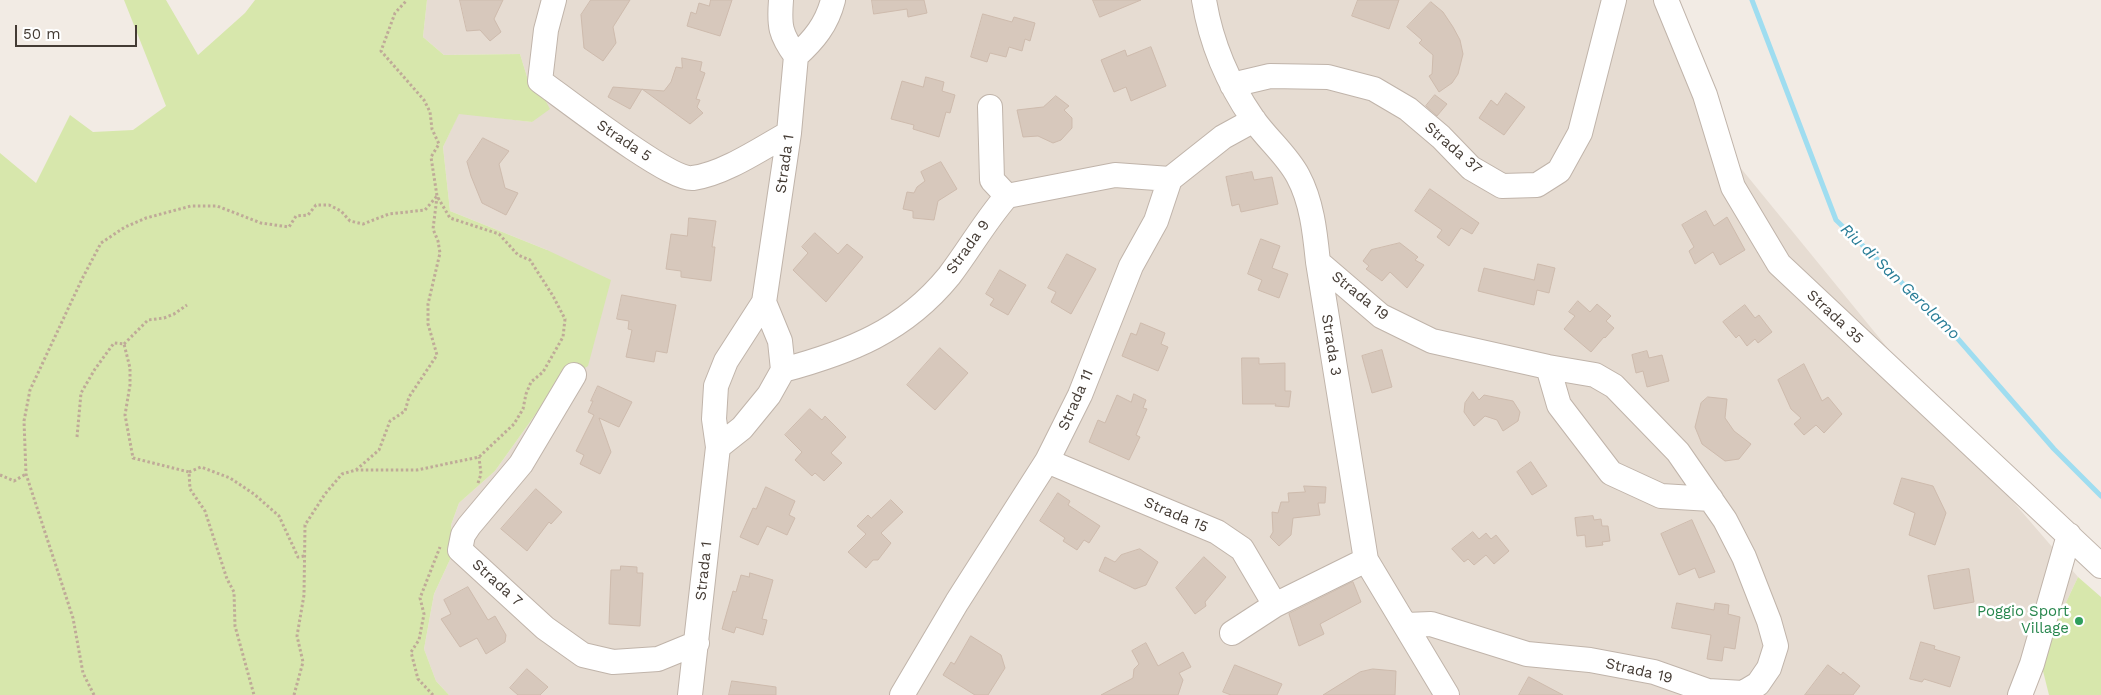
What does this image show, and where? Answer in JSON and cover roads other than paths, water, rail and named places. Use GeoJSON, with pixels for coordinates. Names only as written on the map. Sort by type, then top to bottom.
{"type":"FeatureCollection","features":[{"type":"Feature","properties":{"kind":"street","name":"Strada 5"},"geometry":{"type":"LineString","coordinates":[[554,0],[546,30],[540,81],[576,108],[673,173],[692,178],[720,170],[790,133]]}},
{"type":"Feature","properties":{"kind":"street"},"geometry":{"type":"LineString","coordinates":[[781,0],[779,21],[785,42],[796,56],[813,41],[829,16],[833,0]]}},
{"type":"Feature","properties":{"kind":"street","name":"Strada 3"},"geometry":{"type":"LineString","coordinates":[[1204,0],[1208,27],[1232,85],[1254,120],[1298,177],[1313,218],[1318,262],[1366,560],[1447,695]]}},
{"type":"Feature","properties":{"kind":"street","name":"Strada 37"},"geometry":{"type":"LineString","coordinates":[[1232,85],[1270,76],[1328,77],[1374,89],[1408,109],[1441,137],[1471,168],[1502,186],[1537,185],[1559,171],[1580,132],[1614,0]]}},
{"type":"Feature","properties":{"kind":"street","name":"Strada 35"},"geometry":{"type":"LineString","coordinates":[[1666,0],[1705,95],[1733,187],[1779,264],[2101,566]]}},
{"type":"Feature","properties":{"kind":"street","name":"Strada 1"},"geometry":{"type":"LineString","coordinates":[[690,695],[718,447],[714,419],[716,386],[726,361],[764,302],[790,133],[796,56]]}},
{"type":"Feature","properties":{"kind":"street"},"geometry":{"type":"LineString","coordinates":[[990,107],[992,180],[1007,196],[1115,175],[1170,179],[1223,137],[1254,120]]}},
{"type":"Feature","properties":{"kind":"street","name":"Strada 11"},"geometry":{"type":"LineString","coordinates":[[902,695],[1047,461],[1080,395],[1131,266],[1156,221],[1170,179]]}},
{"type":"Feature","properties":{"kind":"street","name":"Strada 9"},"geometry":{"type":"LineString","coordinates":[[783,370],[810,363],[863,343],[897,325],[920,305],[948,276],[1007,196]]}},
{"type":"Feature","properties":{"kind":"street","name":"Strada 19"},"geometry":{"type":"LineString","coordinates":[[1318,262],[1381,316],[1432,341],[1548,367],[1595,375],[1614,386],[1630,400],[1678,452],[1725,520],[1744,558],[1769,621],[1776,646],[1769,668],[1758,684],[1743,693],[1708,691],[1654,672],[1590,660],[1527,654],[1431,624],[1406,624]]}},
{"type":"Feature","properties":{"kind":"street"},"geometry":{"type":"LineString","coordinates":[[718,447],[742,428],[769,395],[783,370],[780,341],[764,302]]}},
{"type":"Feature","properties":{"kind":"street"},"geometry":{"type":"LineString","coordinates":[[1548,367],[1559,405],[1611,473],[1661,496],[1711,499]]}},
{"type":"Feature","properties":{"kind":"street","name":"Strada 7"},"geometry":{"type":"LineString","coordinates":[[574,375],[521,464],[463,535],[460,550],[545,628],[584,654],[613,662],[658,659],[697,643]]}},
{"type":"Feature","properties":{"kind":"street","name":"Strada 15"},"geometry":{"type":"LineString","coordinates":[[1047,461],[1217,532],[1242,548],[1275,605]]}},
{"type":"Feature","properties":{"kind":"street"},"geometry":{"type":"LineString","coordinates":[[2020,695],[2032,664],[2069,535]]}},
{"type":"Feature","properties":{"kind":"street"},"geometry":{"type":"LineString","coordinates":[[1232,633],[1275,605],[1366,560]]}},
{"type":"Feature","properties":{"kind":"street"},"geometry":{"type":"LineString","coordinates":[[2032,664],[2040,695]]}},
{"type":"Feature","properties":{"kind":"waterway","name":"Riu di San Gerolamo"},"geometry":{"type":"LineString","coordinates":[[1752,0],[1836,220],[1945,324],[2054,449],[2101,496]]}},
{"type":"Feature","properties":{"kind":"place","name":"Poggio Sport Village"},"geometry":{"type":"Point","coordinates":[2079,621]}}]}
